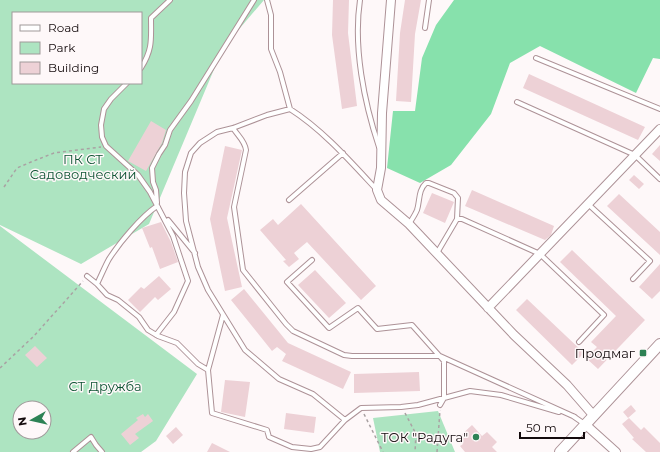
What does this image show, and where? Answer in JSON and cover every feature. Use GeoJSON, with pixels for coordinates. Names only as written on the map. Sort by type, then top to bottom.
{"type":"FeatureCollection","features":[{"type":"Feature","properties":{"kind":"street"},"geometry":{"type":"LineString","coordinates":[[391,0],[382,113],[380,168],[377,190],[381,200],[410,224],[514,335],[567,385],[594,416]]}},
{"type":"Feature","properties":{"kind":"street"},"geometry":{"type":"LineString","coordinates":[[488,308],[660,129]]}},
{"type":"Feature","properties":{"kind":"street"},"geometry":{"type":"LineString","coordinates":[[560,452],[660,344]]}},
{"type":"Feature","properties":{"kind":"street"},"geometry":{"type":"LineString","coordinates":[[586,425],[616,452]]}},
{"type":"Feature","properties":{"kind":"lane"},"geometry":{"type":"LineString","coordinates":[[142,66],[148,57],[151,44],[151,18],[170,0]]}},
{"type":"Feature","properties":{"kind":"lane"},"geometry":{"type":"LineString","coordinates":[[196,254],[157,206],[152,168],[158,154],[165,145],[170,130],[254,0]]}},
{"type":"Feature","properties":{"kind":"lane"},"geometry":{"type":"LineString","coordinates":[[266,0],[271,15],[271,49],[280,72],[290,109],[303,117],[342,153],[377,190]]}},
{"type":"Feature","properties":{"kind":"lane"},"geometry":{"type":"LineString","coordinates":[[360,0],[357,26],[358,47],[365,95],[373,129],[381,153]]}},
{"type":"Feature","properties":{"kind":"lane"},"geometry":{"type":"LineString","coordinates":[[425,28],[429,0]]}},
{"type":"Feature","properties":{"kind":"lane"},"geometry":{"type":"LineString","coordinates":[[536,58],[660,109]]}},
{"type":"Feature","properties":{"kind":"lane"},"geometry":{"type":"LineString","coordinates":[[126,84],[111,99],[104,109],[101,125],[102,137],[106,146],[138,176],[150,192],[173,236],[188,281],[174,312],[156,335]]}},
{"type":"Feature","properties":{"kind":"lane"},"geometry":{"type":"LineString","coordinates":[[517,102],[635,155],[660,179]]}},
{"type":"Feature","properties":{"kind":"lane"},"geometry":{"type":"LineString","coordinates":[[290,109],[217,132],[200,142],[191,153],[185,172],[184,192],[186,221],[196,254],[198,267],[208,290],[245,350],[279,378],[313,394],[345,420]]}},
{"type":"Feature","properties":{"kind":"lane"},"geometry":{"type":"LineString","coordinates":[[233,128],[236,134],[246,145],[234,207],[243,270],[286,324],[293,330],[344,355],[440,356],[575,417],[586,425]]}},
{"type":"Feature","properties":{"kind":"lane"},"geometry":{"type":"LineString","coordinates":[[289,200],[342,153]]}},
{"type":"Feature","properties":{"kind":"lane"},"geometry":{"type":"LineString","coordinates":[[410,224],[420,200],[420,192],[426,183],[454,193],[458,198],[457,218],[437,253]]}},
{"type":"Feature","properties":{"kind":"lane"},"geometry":{"type":"LineString","coordinates":[[588,204],[650,261],[633,279]]}},
{"type":"Feature","properties":{"kind":"lane"},"geometry":{"type":"LineString","coordinates":[[97,284],[109,259],[149,212],[157,206]]}},
{"type":"Feature","properties":{"kind":"lane"},"geometry":{"type":"LineString","coordinates":[[457,218],[540,254],[604,315],[579,342]]}},
{"type":"Feature","properties":{"kind":"lane"},"geometry":{"type":"LineString","coordinates":[[312,260],[287,282],[329,328],[358,308],[377,329],[412,325],[444,361],[444,398],[440,405]]}},
{"type":"Feature","properties":{"kind":"lane"},"geometry":{"type":"LineString","coordinates":[[87,276],[107,295],[118,300],[139,317],[148,330],[156,335],[177,343],[198,364],[208,370]]}},
{"type":"Feature","properties":{"kind":"lane"},"geometry":{"type":"LineString","coordinates":[[223,315],[208,370],[212,413],[267,430],[269,436],[292,447],[311,449],[320,447],[345,420],[361,408],[401,407],[444,398],[470,390],[501,395],[575,417]]}},
{"type":"Feature","properties":{"kind":"lane"},"geometry":{"type":"LineString","coordinates":[[73,452],[91,437],[102,452]]}},
{"type":"Feature","properties":{"kind":"path"},"geometry":{"type":"LineString","coordinates":[[4,188],[17,168],[54,153],[106,146]]}},
{"type":"Feature","properties":{"kind":"path"},"geometry":{"type":"LineString","coordinates":[[0,368],[34,336],[87,276]]}},
{"type":"Feature","properties":{"kind":"path"},"geometry":{"type":"LineString","coordinates":[[437,452],[440,405]]}},
{"type":"Feature","properties":{"kind":"path"},"geometry":{"type":"LineString","coordinates":[[401,407],[416,434],[415,452]]}},
{"type":"Feature","properties":{"kind":"path"},"geometry":{"type":"LineString","coordinates":[[361,408],[383,452]]}},
{"type":"Feature","properties":{"kind":"green space","name":"ПК СТ Садоводческий"},"geometry":{"type":"Polygon","coordinates":[[[0,0],[264,0],[223,48],[149,224],[81,264],[0,225],[0,0]]]}},
{"type":"Feature","properties":{"kind":"green space"},"geometry":{"type":"Polygon","coordinates":[[[454,0],[660,0],[660,59],[653,58],[636,93],[540,46],[510,63],[491,114],[451,165],[420,183],[387,168],[393,111],[415,111],[422,58],[436,25],[454,0]]]}},
{"type":"Feature","properties":{"kind":"green space","name":"СТ Дружба"},"geometry":{"type":"Polygon","coordinates":[[[0,226],[197,374],[156,441],[141,452],[0,452],[0,226]]]}},
{"type":"Feature","properties":{"kind":"green space"},"geometry":{"type":"Polygon","coordinates":[[[438,411],[455,452],[380,452],[373,418],[438,411]]]}},
{"type":"Feature","properties":{"kind":"building"},"geometry":{"type":"Polygon","coordinates":[[[333,0],[349,0],[348,33],[357,106],[342,109],[332,35],[333,0]]]}},
{"type":"Feature","properties":{"kind":"building"},"geometry":{"type":"Polygon","coordinates":[[[405,0],[421,0],[415,34],[411,102],[396,101],[400,33],[405,0]]]}},
{"type":"Feature","properties":{"kind":"building"},"geometry":{"type":"Polygon","coordinates":[[[529,74],[645,127],[638,140],[523,88],[529,74]]]}},
{"type":"Feature","properties":{"kind":"building"},"geometry":{"type":"Polygon","coordinates":[[[151,121],[166,130],[162,143],[146,171],[128,161],[151,121]]]}},
{"type":"Feature","properties":{"kind":"building"},"geometry":{"type":"Polygon","coordinates":[[[660,145],[660,161],[652,154],[660,145]]]}},
{"type":"Feature","properties":{"kind":"building"},"geometry":{"type":"Polygon","coordinates":[[[225,146],[242,150],[227,218],[242,287],[225,291],[210,219],[225,146]]]}},
{"type":"Feature","properties":{"kind":"building"},"geometry":{"type":"Polygon","coordinates":[[[634,175],[644,184],[639,189],[629,180],[634,175]]]}},
{"type":"Feature","properties":{"kind":"building"},"geometry":{"type":"Polygon","coordinates":[[[472,190],[554,226],[551,235],[545,240],[465,206],[472,190]]]}},
{"type":"Feature","properties":{"kind":"building"},"geometry":{"type":"Polygon","coordinates":[[[432,193],[454,202],[445,223],[423,213],[432,193]]]}},
{"type":"Feature","properties":{"kind":"building"},"geometry":{"type":"Polygon","coordinates":[[[619,194],[660,232],[660,255],[607,206],[619,194]]]}},
{"type":"Feature","properties":{"kind":"building"},"geometry":{"type":"Polygon","coordinates":[[[301,204],[376,286],[361,300],[307,242],[294,253],[299,259],[289,267],[283,261],[286,260],[260,230],[273,219],[278,225],[301,204]]]}},
{"type":"Feature","properties":{"kind":"building"},"geometry":{"type":"Polygon","coordinates":[[[161,222],[171,242],[178,262],[160,269],[152,247],[150,248],[142,228],[161,222]]]}},
{"type":"Feature","properties":{"kind":"building"},"geometry":{"type":"Polygon","coordinates":[[[572,250],[645,320],[598,369],[586,358],[597,347],[591,342],[616,316],[560,262],[572,250]]]}},
{"type":"Feature","properties":{"kind":"building"},"geometry":{"type":"Polygon","coordinates":[[[660,264],[660,291],[652,299],[639,287],[660,264]]]}},
{"type":"Feature","properties":{"kind":"building"},"geometry":{"type":"Polygon","coordinates":[[[315,270],[346,303],[329,318],[298,285],[315,270]]]}},
{"type":"Feature","properties":{"kind":"building"},"geometry":{"type":"Polygon","coordinates":[[[159,276],[171,289],[158,300],[155,297],[140,312],[128,300],[141,287],[144,289],[159,276]]]}},
{"type":"Feature","properties":{"kind":"building"},"geometry":{"type":"Polygon","coordinates":[[[244,289],[288,343],[351,372],[343,389],[282,361],[286,354],[277,347],[272,351],[231,300],[244,289]]]}},
{"type":"Feature","properties":{"kind":"building"},"geometry":{"type":"Polygon","coordinates":[[[527,299],[584,353],[572,365],[516,310],[527,299]]]}},
{"type":"Feature","properties":{"kind":"building"},"geometry":{"type":"Polygon","coordinates":[[[35,346],[47,358],[37,367],[25,355],[35,346]]]}},
{"type":"Feature","properties":{"kind":"building"},"geometry":{"type":"Polygon","coordinates":[[[419,372],[420,391],[354,393],[354,374],[419,372]]]}},
{"type":"Feature","properties":{"kind":"building"},"geometry":{"type":"Polygon","coordinates":[[[225,380],[250,382],[245,417],[221,412],[225,380]]]}},
{"type":"Feature","properties":{"kind":"building"},"geometry":{"type":"Polygon","coordinates":[[[631,405],[636,411],[628,418],[623,412],[631,405]]]}},
{"type":"Feature","properties":{"kind":"building"},"geometry":{"type":"Polygon","coordinates":[[[286,413],[316,417],[314,433],[284,429],[286,413]]]}},
{"type":"Feature","properties":{"kind":"building"},"geometry":{"type":"Polygon","coordinates":[[[143,414],[145,417],[148,414],[153,421],[135,434],[139,438],[130,445],[121,434],[138,420],[136,418],[143,414]]]}},
{"type":"Feature","properties":{"kind":"building"},"geometry":{"type":"Polygon","coordinates":[[[629,418],[641,430],[644,427],[660,443],[660,452],[646,452],[632,439],[634,438],[622,424],[629,418]]]}},
{"type":"Feature","properties":{"kind":"building","name":"ТОК \"Радуга\""},"geometry":{"type":"Polygon","coordinates":[[[472,425],[482,436],[487,432],[497,442],[492,447],[497,452],[465,452],[460,446],[463,444],[458,438],[472,425]]]}},
{"type":"Feature","properties":{"kind":"building"},"geometry":{"type":"Polygon","coordinates":[[[176,427],[183,435],[173,444],[166,436],[176,427]]]}},
{"type":"Feature","properties":{"kind":"building"},"geometry":{"type":"Polygon","coordinates":[[[212,443],[230,452],[207,452],[212,443]]]}},
{"type":"Feature","properties":{"kind":"place","name":"Продмаг"},"geometry":{"type":"Point","coordinates":[643,353]}},
{"type":"Feature","properties":{"kind":"place","name":"ТОК \"Радуга\""},"geometry":{"type":"Point","coordinates":[476,437]}}]}
